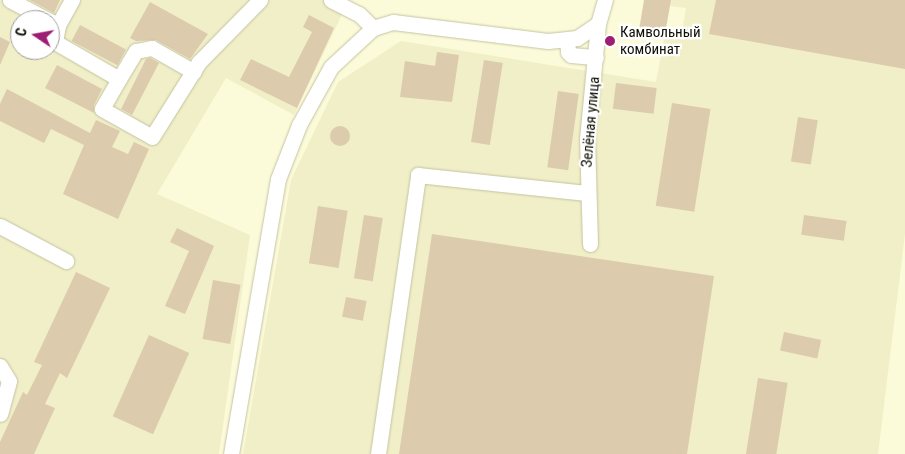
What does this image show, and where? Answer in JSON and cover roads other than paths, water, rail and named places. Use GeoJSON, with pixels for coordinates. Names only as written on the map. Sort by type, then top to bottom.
{"type":"FeatureCollection","features":[{"type":"Feature","properties":{"kind":"street"},"geometry":{"type":"LineString","coordinates":[[10,0],[29,10]]}},
{"type":"Feature","properties":{"kind":"street"},"geometry":{"type":"LineString","coordinates":[[60,13],[72,0]]}},
{"type":"Feature","properties":{"kind":"street"},"geometry":{"type":"LineString","coordinates":[[194,72],[152,48],[136,51],[102,108],[152,137],[194,72],[260,0]]}},
{"type":"Feature","properties":{"kind":"street"},"geometry":{"type":"LineString","coordinates":[[331,0],[359,14],[373,28]]}},
{"type":"Feature","properties":{"kind":"street","name":"Зелёная улица"},"geometry":{"type":"LineString","coordinates":[[590,244],[586,193],[587,139],[598,24],[605,0]]}},
{"type":"Feature","properties":{"kind":"street"},"geometry":{"type":"LineString","coordinates":[[231,454],[278,179],[299,125],[331,67],[373,28],[393,22],[548,41],[568,40],[589,33],[598,24]]}},
{"type":"Feature","properties":{"kind":"street"},"geometry":{"type":"LineString","coordinates":[[568,40],[568,52],[572,55],[596,57]]}},
{"type":"Feature","properties":{"kind":"street"},"geometry":{"type":"LineString","coordinates":[[60,45],[119,79]]}},
{"type":"Feature","properties":{"kind":"street"},"geometry":{"type":"LineString","coordinates":[[378,454],[418,175],[586,193]]}},
{"type":"Feature","properties":{"kind":"street"},"geometry":{"type":"LineString","coordinates":[[0,226],[66,261]]}},
{"type":"Feature","properties":{"kind":"street"},"geometry":{"type":"LineString","coordinates":[[0,366],[7,373],[9,390],[0,414]]}},
{"type":"Feature","properties":{"kind":"place","name":"Камвольный комбинат"},"geometry":{"type":"Point","coordinates":[610,41]}}]}
